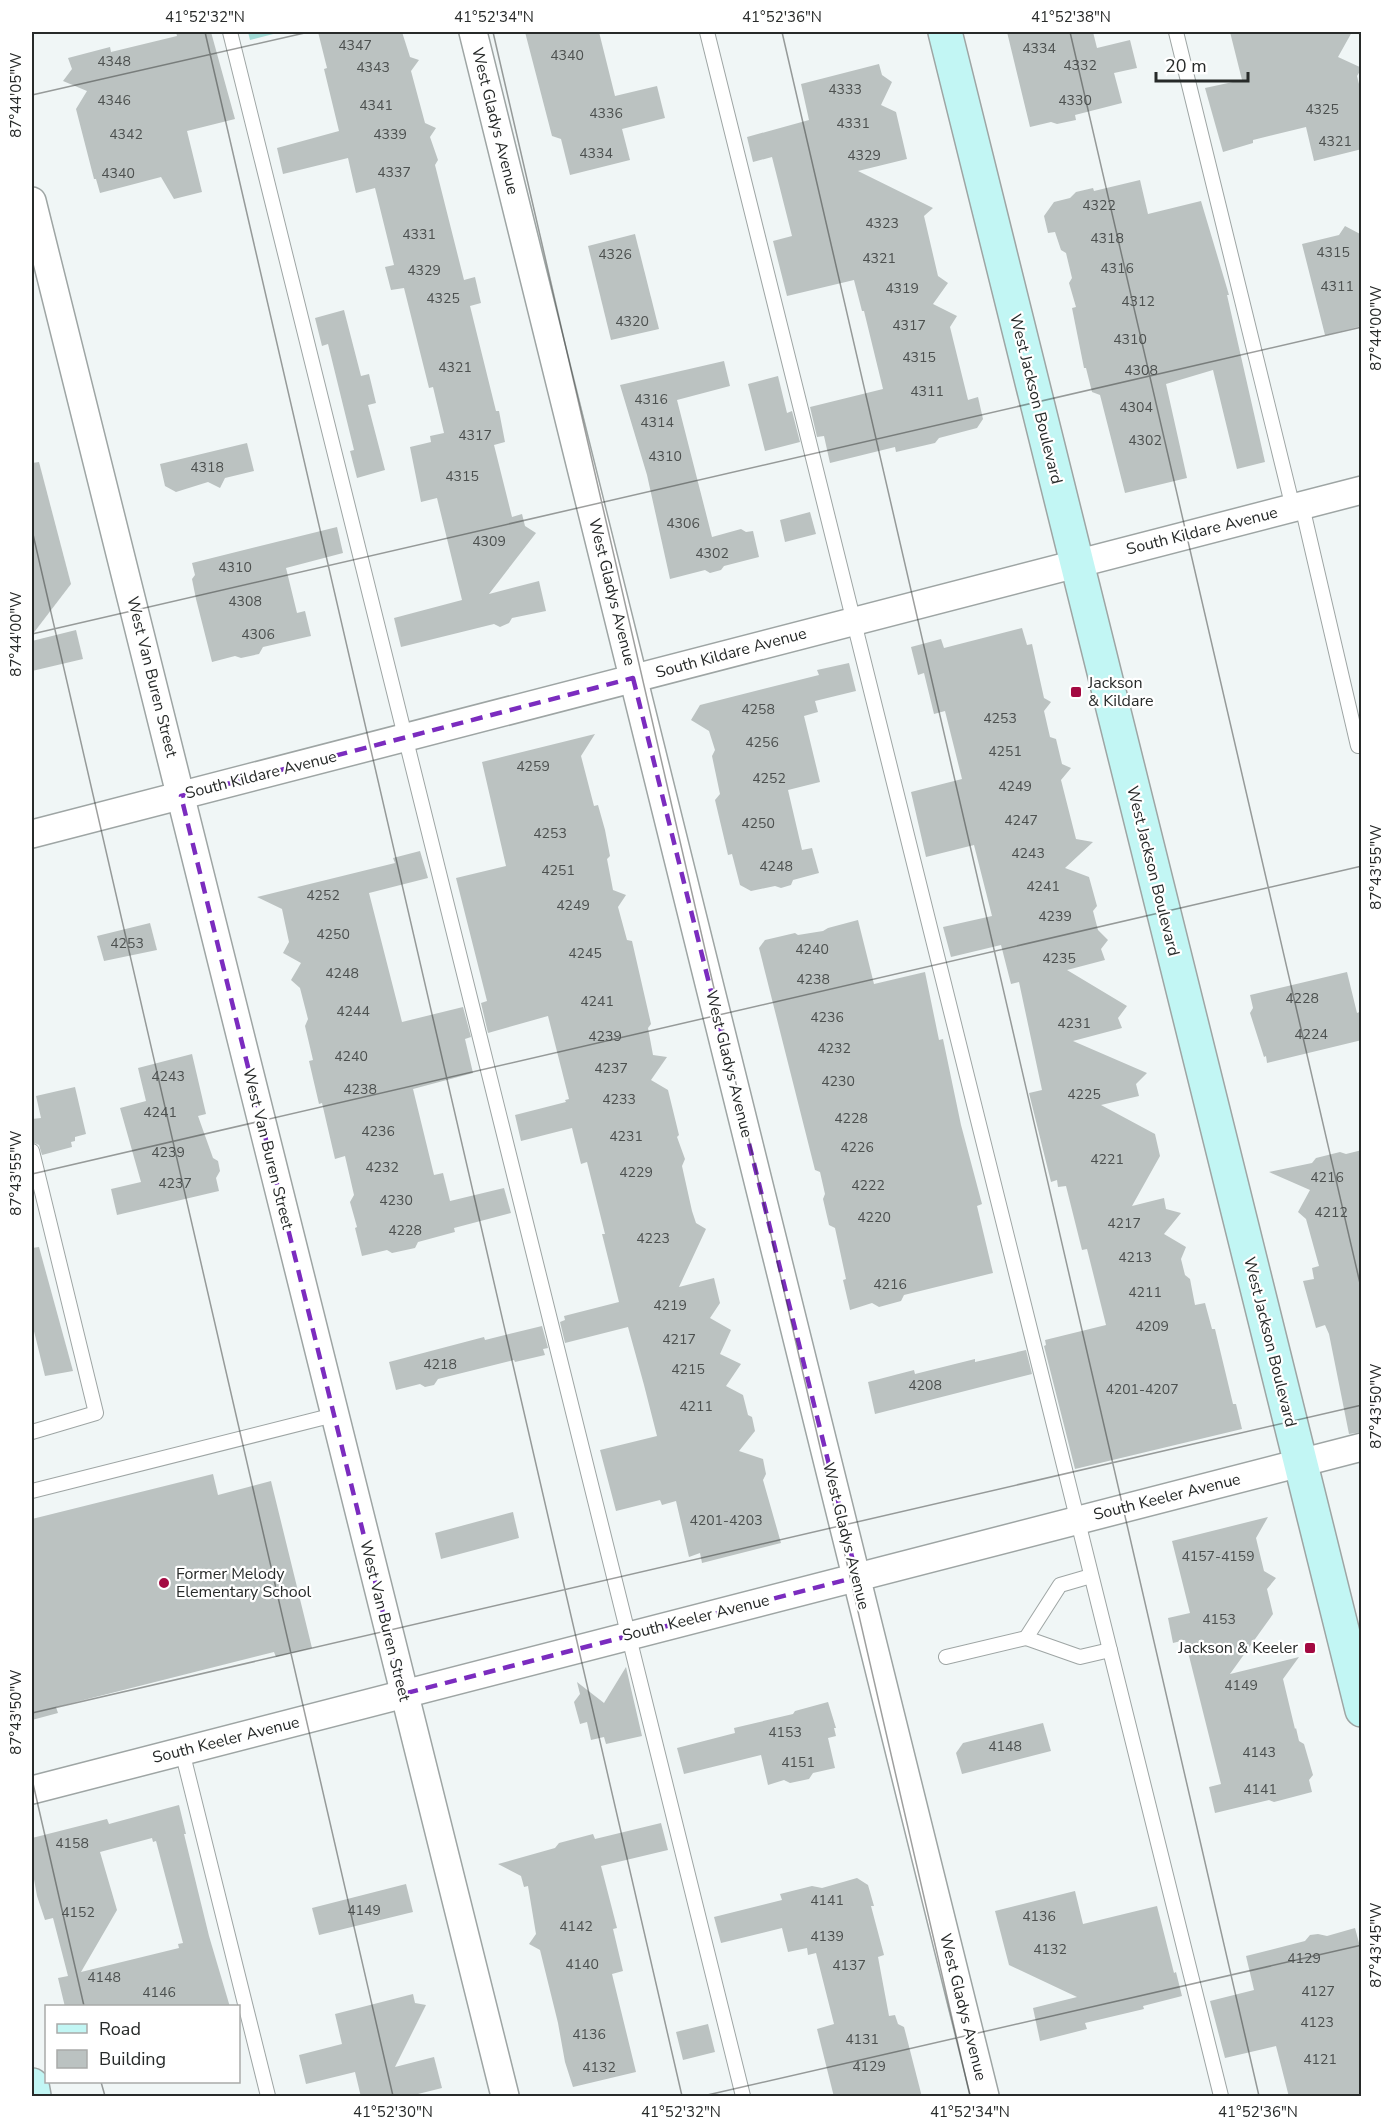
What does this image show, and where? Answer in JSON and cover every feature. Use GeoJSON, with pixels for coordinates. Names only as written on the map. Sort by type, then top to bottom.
{"type":"FeatureCollection","features":[{"type":"Feature","properties":{"kind":"street","name":"West Gladys Avenue"},"geometry":{"type":"LineString","coordinates":[[473,32],[985,2097]]}},
{"type":"Feature","properties":{"kind":"street","name":"West Jackson Boulevard"},"geometry":{"type":"LineString","coordinates":[[945,32],[1362,1710]]}},
{"type":"Feature","properties":{"kind":"street","name":"West Van Buren Street"},"geometry":{"type":"LineString","coordinates":[[32,201],[505,2097]]}},
{"type":"Feature","properties":{"kind":"street","name":"South Kildare Avenue"},"geometry":{"type":"LineString","coordinates":[[32,834],[1362,490]]}},
{"type":"Feature","properties":{"kind":"street","name":"South Keeler Avenue"},"geometry":{"type":"LineString","coordinates":[[32,1790],[1362,1447]]}},
{"type":"Feature","properties":{"kind":"street"},"geometry":{"type":"LineString","coordinates":[[32,2085],[34,2097]]}},
{"type":"Feature","properties":{"kind":"lane"},"geometry":{"type":"LineString","coordinates":[[230,32],[743,2097]]}},
{"type":"Feature","properties":{"kind":"lane"},"geometry":{"type":"LineString","coordinates":[[706,32],[1221,2097]]}},
{"type":"Feature","properties":{"kind":"lane"},"geometry":{"type":"LineString","coordinates":[[1176,32],[1358,746]]}},
{"type":"Feature","properties":{"kind":"lane"},"geometry":{"type":"LineString","coordinates":[[32,1151],[96,1413],[32,1432]]}},
{"type":"Feature","properties":{"kind":"lane"},"geometry":{"type":"LineString","coordinates":[[32,1491],[334,1415]]}},
{"type":"Feature","properties":{"kind":"lane"},"geometry":{"type":"LineString","coordinates":[[1026,1638],[1060,1585],[1091,1576]]}},
{"type":"Feature","properties":{"kind":"lane"},"geometry":{"type":"LineString","coordinates":[[946,1657],[1026,1638],[1080,1657],[1110,1650]]}},
{"type":"Feature","properties":{"kind":"lane"},"geometry":{"type":"LineString","coordinates":[[182,1751],[268,2097]]}},
{"type":"Feature","properties":{"kind":"highlighted area"},"geometry":{"type":"Polygon","coordinates":[[[633,678],[857,1577],[403,1694],[181,796],[633,678]]]}},
{"type":"Feature","properties":{"kind":"shaded area"},"geometry":{"type":"Polygon","coordinates":[[[248,32],[281,32],[250,40],[248,32]]]}},
{"type":"Feature","properties":{"kind":"building"},"geometry":{"type":"Polygon","coordinates":[[[176,32],[211,32],[235,119],[187,131],[202,192],[174,199],[161,177],[100,193],[96,179],[94,179],[76,109],[87,91],[63,81],[72,69],[68,58],[110,47],[111,52],[177,36],[176,32]]]}},
{"type":"Feature","properties":{"kind":"building"},"geometry":{"type":"Polygon","coordinates":[[[318,32],[402,32],[410,57],[419,60],[411,71],[425,123],[436,128],[430,137],[438,160],[435,165],[464,280],[475,277],[481,303],[470,306],[496,411],[499,411],[505,442],[494,445],[512,517],[522,514],[525,526],[536,533],[489,594],[539,581],[546,611],[512,618],[509,623],[500,627],[494,624],[401,647],[394,618],[462,600],[437,498],[421,502],[410,447],[431,442],[430,436],[444,433],[433,387],[429,388],[404,288],[391,290],[385,267],[394,265],[375,188],[356,193],[348,158],[283,174],[277,148],[339,131],[324,69],[327,68],[318,32]]]}},
{"type":"Feature","properties":{"kind":"building"},"geometry":{"type":"Polygon","coordinates":[[[525,32],[599,32],[615,96],[657,86],[665,118],[622,129],[630,160],[570,175],[561,139],[552,136],[525,32]]]}},
{"type":"Feature","properties":{"kind":"building"},"geometry":{"type":"Polygon","coordinates":[[[1007,32],[1093,32],[1097,48],[1130,40],[1137,68],[1114,73],[1122,103],[1075,115],[1076,120],[1030,127],[1007,32]]]}},
{"type":"Feature","properties":{"kind":"building"},"geometry":{"type":"Polygon","coordinates":[[[1230,32],[1352,32],[1338,57],[1362,68],[1357,76],[1362,96],[1362,149],[1314,161],[1306,127],[1253,140],[1253,143],[1223,152],[1205,88],[1242,80],[1230,32]]]}},
{"type":"Feature","properties":{"kind":"building"},"geometry":{"type":"Polygon","coordinates":[[[879,64],[882,75],[892,82],[881,105],[896,112],[907,159],[858,171],[933,208],[924,216],[938,276],[948,283],[933,304],[957,316],[950,327],[968,400],[978,397],[983,419],[977,428],[939,438],[935,443],[896,452],[895,447],[830,463],[824,436],[817,437],[810,407],[883,389],[864,311],[862,311],[854,280],[787,296],[773,241],[792,236],[772,157],[753,162],[747,137],[809,120],[801,84],[879,64]]]}},
{"type":"Feature","properties":{"kind":"building"},"geometry":{"type":"Polygon","coordinates":[[[1140,180],[1148,214],[1201,201],[1229,295],[1227,295],[1265,462],[1237,469],[1213,370],[1166,384],[1187,478],[1125,493],[1100,395],[1092,392],[1086,368],[1084,368],[1072,308],[1076,307],[1069,283],[1072,278],[1066,253],[1061,250],[1055,232],[1048,233],[1044,216],[1054,202],[1070,198],[1076,192],[1093,188],[1094,191],[1140,180]]]}},
{"type":"Feature","properties":{"kind":"building"},"geometry":{"type":"Polygon","coordinates":[[[1345,226],[1362,235],[1362,326],[1325,335],[1302,244],[1339,235],[1345,226]]]}},
{"type":"Feature","properties":{"kind":"building"},"geometry":{"type":"Polygon","coordinates":[[[635,234],[659,329],[611,340],[588,246],[635,234]]]}},
{"type":"Feature","properties":{"kind":"building"},"geometry":{"type":"Polygon","coordinates":[[[344,310],[361,376],[369,374],[376,403],[368,405],[385,470],[357,478],[350,451],[354,450],[328,344],[322,346],[315,318],[344,310]]]}},
{"type":"Feature","properties":{"kind":"building"},"geometry":{"type":"Polygon","coordinates":[[[724,361],[730,386],[677,400],[712,537],[741,529],[746,532],[753,531],[759,557],[724,566],[721,570],[710,573],[705,570],[670,579],[647,475],[620,385],[724,361]]]}},
{"type":"Feature","properties":{"kind":"building"},"geometry":{"type":"Polygon","coordinates":[[[778,376],[787,413],[792,411],[800,442],[765,451],[748,384],[778,376]]]}},
{"type":"Feature","properties":{"kind":"building"},"geometry":{"type":"Polygon","coordinates":[[[247,443],[254,471],[225,478],[220,488],[208,482],[176,492],[165,486],[160,464],[247,443]]]}},
{"type":"Feature","properties":{"kind":"building"},"geometry":{"type":"Polygon","coordinates":[[[39,462],[71,584],[32,635],[32,463],[39,462]]]}},
{"type":"Feature","properties":{"kind":"building"},"geometry":{"type":"Polygon","coordinates":[[[810,512],[816,534],[785,542],[780,520],[810,512]]]}},
{"type":"Feature","properties":{"kind":"building"},"geometry":{"type":"Polygon","coordinates":[[[337,527],[343,553],[286,568],[297,613],[305,611],[311,636],[263,647],[259,654],[241,658],[235,656],[212,662],[196,599],[192,563],[337,527]]]}},
{"type":"Feature","properties":{"kind":"building"},"geometry":{"type":"Polygon","coordinates":[[[1022,628],[1027,645],[1032,644],[1044,698],[1051,702],[1044,711],[1050,737],[1056,739],[1062,764],[1071,768],[1061,780],[1076,839],[1093,842],[1065,868],[1089,877],[1097,906],[1093,911],[1098,930],[1108,940],[1101,949],[1105,960],[1067,970],[1127,1006],[1118,1018],[1122,1028],[1073,1041],[1147,1073],[1136,1084],[1139,1096],[1101,1105],[1155,1134],[1160,1156],[1132,1206],[1164,1198],[1166,1209],[1181,1213],[1164,1234],[1186,1247],[1181,1259],[1185,1275],[1190,1279],[1195,1305],[1205,1303],[1212,1329],[1215,1329],[1233,1404],[1236,1404],[1242,1429],[1075,1469],[1044,1346],[1046,1345],[1045,1340],[1106,1325],[1087,1249],[1082,1250],[1066,1186],[1058,1187],[1057,1180],[1051,1182],[1029,1093],[1042,1090],[1019,982],[1011,984],[1001,945],[951,957],[943,927],[992,916],[974,845],[926,857],[911,792],[962,779],[945,711],[934,714],[924,673],[918,675],[911,647],[941,639],[944,648],[1022,628]]]}},
{"type":"Feature","properties":{"kind":"building"},"geometry":{"type":"Polygon","coordinates":[[[76,630],[83,659],[32,671],[32,641],[76,630]]]}},
{"type":"Feature","properties":{"kind":"building"},"geometry":{"type":"Polygon","coordinates":[[[849,663],[856,691],[815,701],[818,712],[804,716],[820,782],[788,790],[802,850],[812,848],[819,873],[793,880],[791,885],[781,888],[775,886],[751,891],[740,885],[732,854],[728,855],[715,800],[720,794],[712,756],[715,750],[709,731],[691,720],[700,705],[819,675],[817,670],[849,663]]]}},
{"type":"Feature","properties":{"kind":"building"},"geometry":{"type":"Polygon","coordinates":[[[595,734],[581,756],[594,806],[598,805],[605,830],[610,856],[607,859],[613,890],[626,895],[618,907],[627,940],[632,941],[651,1024],[648,1028],[653,1055],[667,1057],[651,1080],[668,1090],[679,1135],[677,1137],[685,1159],[682,1166],[692,1211],[696,1223],[706,1229],[679,1287],[714,1278],[720,1303],[710,1318],[731,1330],[720,1354],[741,1364],[726,1386],[743,1395],[755,1431],[739,1451],[763,1459],[766,1474],[763,1480],[781,1543],[702,1563],[700,1553],[689,1557],[676,1501],[662,1505],[660,1500],[616,1511],[600,1450],[657,1436],[628,1327],[565,1343],[560,1322],[565,1320],[564,1316],[619,1302],[602,1234],[605,1234],[587,1162],[581,1164],[572,1128],[521,1141],[515,1115],[566,1102],[565,1100],[569,1099],[548,1016],[488,1033],[481,1003],[487,1001],[456,878],[506,866],[482,762],[595,734]]]}},
{"type":"Feature","properties":{"kind":"building"},"geometry":{"type":"Polygon","coordinates":[[[420,851],[428,878],[369,893],[402,1022],[463,1007],[471,1037],[465,1039],[473,1073],[413,1089],[434,1175],[443,1173],[450,1201],[504,1188],[511,1213],[454,1228],[455,1232],[418,1242],[415,1248],[392,1253],[387,1250],[362,1256],[350,1202],[354,1195],[345,1156],[335,1159],[309,1061],[313,1060],[305,1026],[308,1019],[300,988],[291,980],[301,963],[283,953],[289,942],[282,909],[257,897],[395,863],[393,858],[420,851]]]}},
{"type":"Feature","properties":{"kind":"building"},"geometry":{"type":"Polygon","coordinates":[[[858,920],[874,984],[925,972],[939,1040],[943,1039],[961,1125],[982,1204],[977,1206],[993,1273],[904,1295],[901,1301],[879,1307],[872,1303],[850,1310],[835,1228],[829,1225],[820,1172],[815,1170],[759,948],[765,940],[795,933],[798,935],[823,931],[858,920]]]}},
{"type":"Feature","properties":{"kind":"building"},"geometry":{"type":"Polygon","coordinates":[[[150,923],[157,950],[104,961],[97,936],[150,923]]]}},
{"type":"Feature","properties":{"kind":"building"},"geometry":{"type":"Polygon","coordinates":[[[1347,972],[1357,1013],[1362,1011],[1362,1040],[1267,1063],[1250,1013],[1253,1008],[1250,995],[1347,972]]]}},
{"type":"Feature","properties":{"kind":"building"},"geometry":{"type":"Polygon","coordinates":[[[192,1054],[206,1114],[198,1116],[213,1158],[218,1161],[220,1171],[216,1178],[219,1191],[117,1215],[111,1189],[141,1182],[120,1108],[146,1101],[138,1068],[192,1054]]]}},
{"type":"Feature","properties":{"kind":"building"},"geometry":{"type":"Polygon","coordinates":[[[75,1087],[86,1134],[75,1137],[75,1141],[71,1142],[72,1147],[42,1155],[39,1145],[32,1142],[32,1119],[41,1118],[36,1096],[75,1087]]]}},
{"type":"Feature","properties":{"kind":"building"},"geometry":{"type":"Polygon","coordinates":[[[1362,1150],[1362,1432],[1349,1434],[1329,1334],[1325,1325],[1316,1328],[1303,1281],[1314,1279],[1312,1268],[1319,1266],[1306,1219],[1298,1212],[1310,1190],[1269,1172],[1312,1163],[1316,1158],[1340,1152],[1346,1154],[1362,1150]]]}},
{"type":"Feature","properties":{"kind":"building"},"geometry":{"type":"Polygon","coordinates":[[[39,1247],[73,1371],[45,1376],[32,1323],[32,1248],[39,1247]]]}},
{"type":"Feature","properties":{"kind":"building"},"geometry":{"type":"Polygon","coordinates":[[[542,1326],[548,1348],[543,1349],[545,1355],[515,1362],[514,1360],[438,1379],[434,1385],[425,1387],[420,1384],[396,1390],[389,1362],[484,1337],[485,1340],[542,1326]]]}},
{"type":"Feature","properties":{"kind":"building"},"geometry":{"type":"Polygon","coordinates":[[[1026,1350],[1032,1374],[875,1414],[868,1382],[914,1370],[915,1374],[975,1359],[975,1362],[1026,1350]]]}},
{"type":"Feature","properties":{"kind":"building","name":"Former Melody Elementary School"},"geometry":{"type":"Polygon","coordinates":[[[213,1474],[218,1495],[271,1481],[312,1648],[276,1657],[274,1652],[56,1707],[58,1713],[32,1720],[32,1519],[213,1474]]]}},
{"type":"Feature","properties":{"kind":"building"},"geometry":{"type":"Polygon","coordinates":[[[513,1512],[519,1538],[441,1559],[435,1533],[513,1512]]]}},
{"type":"Feature","properties":{"kind":"building"},"geometry":{"type":"Polygon","coordinates":[[[1268,1517],[1256,1538],[1264,1571],[1276,1578],[1267,1589],[1273,1614],[1230,1674],[1299,1657],[1283,1679],[1295,1729],[1299,1741],[1304,1744],[1313,1775],[1309,1780],[1312,1792],[1215,1813],[1209,1787],[1221,1784],[1185,1640],[1173,1643],[1168,1618],[1190,1613],[1172,1541],[1268,1517]]]}},
{"type":"Feature","properties":{"kind":"building"},"geometry":{"type":"Polygon","coordinates":[[[626,1667],[642,1736],[606,1744],[604,1737],[591,1740],[587,1722],[580,1724],[574,1702],[580,1694],[577,1682],[604,1703],[626,1667]]]}},
{"type":"Feature","properties":{"kind":"building"},"geometry":{"type":"Polygon","coordinates":[[[828,1702],[836,1728],[834,1728],[836,1736],[828,1738],[835,1768],[813,1773],[809,1779],[790,1783],[784,1780],[768,1785],[761,1755],[684,1774],[677,1748],[735,1733],[734,1728],[793,1714],[795,1711],[828,1702]]]}},
{"type":"Feature","properties":{"kind":"building"},"geometry":{"type":"Polygon","coordinates":[[[1043,1723],[1051,1751],[962,1774],[956,1753],[963,1743],[1043,1723]]]}},
{"type":"Feature","properties":{"kind":"building"},"geometry":{"type":"Polygon","coordinates":[[[179,1805],[209,1936],[229,2005],[65,2005],[58,1978],[68,1976],[53,1918],[45,1920],[37,1896],[32,1868],[32,1838],[107,1819],[109,1824],[179,1805]],[[152,1838],[100,1852],[117,1910],[81,1972],[179,1948],[178,1944],[183,1943],[156,1841],[153,1842],[152,1838]]]}},
{"type":"Feature","properties":{"kind":"building"},"geometry":{"type":"Polygon","coordinates":[[[661,1823],[668,1850],[601,1866],[617,1928],[613,1929],[623,1971],[612,1974],[636,2072],[573,2087],[565,2062],[540,1950],[529,1944],[536,1934],[528,1886],[524,1887],[521,1876],[498,1864],[555,1848],[559,1843],[593,1834],[595,1839],[661,1823]]]}},
{"type":"Feature","properties":{"kind":"building"},"geometry":{"type":"Polygon","coordinates":[[[857,1878],[868,1885],[874,1906],[871,1906],[884,1955],[878,1957],[889,2016],[895,2015],[898,2024],[904,2027],[922,2097],[834,2097],[817,2029],[834,2024],[816,1953],[808,1955],[807,1948],[788,1952],[782,1928],[721,1943],[714,1917],[782,1900],[780,1894],[812,1886],[822,1888],[857,1878]]]}},
{"type":"Feature","properties":{"kind":"building"},"geometry":{"type":"Polygon","coordinates":[[[406,1884],[413,1912],[319,1935],[312,1908],[406,1884]]]}},
{"type":"Feature","properties":{"kind":"building"},"geometry":{"type":"Polygon","coordinates":[[[1075,1891],[1083,1924],[1157,1906],[1182,1996],[1143,2006],[1144,2009],[1085,2023],[1087,2029],[1040,2041],[1033,2008],[1077,1997],[1009,1965],[995,1911],[1075,1891]]]}},
{"type":"Feature","properties":{"kind":"building"},"geometry":{"type":"Polygon","coordinates":[[[1355,1928],[1362,1954],[1362,2097],[1289,2097],[1276,2046],[1225,2058],[1210,2001],[1254,1990],[1246,1956],[1305,1941],[1310,1935],[1327,1936],[1355,1928]]]}},
{"type":"Feature","properties":{"kind":"building"},"geometry":{"type":"Polygon","coordinates":[[[413,1994],[415,2003],[426,2005],[395,2067],[434,2057],[442,2088],[406,2097],[361,2097],[355,2072],[306,2084],[299,2055],[342,2044],[335,2014],[413,1994]]]}},
{"type":"Feature","properties":{"kind":"building"},"geometry":{"type":"Polygon","coordinates":[[[708,2024],[715,2052],[683,2060],[676,2032],[708,2024]]]}},
{"type":"Feature","properties":{"kind":"place","name":"Jackson & Kildare"},"geometry":{"type":"Point","coordinates":[1076,692]}},
{"type":"Feature","properties":{"kind":"place","name":"Former Melody Elementary School"},"geometry":{"type":"Point","coordinates":[164,1583]}},
{"type":"Feature","properties":{"kind":"place","name":"Jackson & Keeler"},"geometry":{"type":"Point","coordinates":[1310,1648]}}]}
